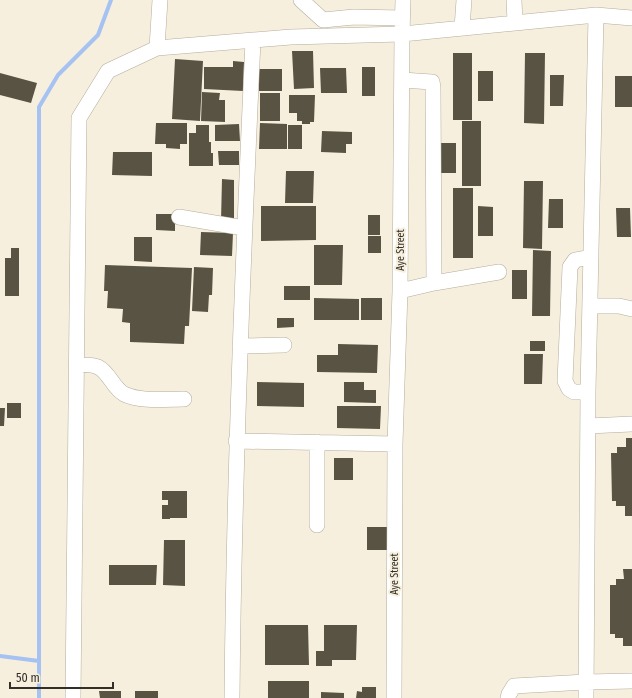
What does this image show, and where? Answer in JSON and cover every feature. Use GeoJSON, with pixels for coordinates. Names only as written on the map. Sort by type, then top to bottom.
{"type":"FeatureCollection","features":[{"type":"Feature","properties":{"kind":"street"},"geometry":{"type":"LineString","coordinates":[[157,48],[160,0]]}},
{"type":"Feature","properties":{"kind":"street"},"geometry":{"type":"LineString","coordinates":[[301,0],[323,20],[354,17],[402,18]]}},
{"type":"Feature","properties":{"kind":"street","name":"Aye Street"},"geometry":{"type":"LineString","coordinates":[[394,698],[395,444],[400,292],[403,0]]}},
{"type":"Feature","properties":{"kind":"street"},"geometry":{"type":"LineString","coordinates":[[462,28],[464,0]]}},
{"type":"Feature","properties":{"kind":"street"},"geometry":{"type":"LineString","coordinates":[[514,0],[514,22]]}},
{"type":"Feature","properties":{"kind":"street"},"geometry":{"type":"LineString","coordinates":[[586,698],[588,392],[596,15]]}},
{"type":"Feature","properties":{"kind":"street"},"geometry":{"type":"LineString","coordinates":[[73,698],[79,118],[108,71],[157,48],[291,37],[402,34],[596,15],[632,18]]}},
{"type":"Feature","properties":{"kind":"street"},"geometry":{"type":"LineString","coordinates":[[232,698],[236,441],[253,41]]}},
{"type":"Feature","properties":{"kind":"street"},"geometry":{"type":"LineString","coordinates":[[402,80],[432,82],[433,87],[434,284]]}},
{"type":"Feature","properties":{"kind":"street"},"geometry":{"type":"LineString","coordinates":[[179,217],[244,228]]}},
{"type":"Feature","properties":{"kind":"street"},"geometry":{"type":"LineString","coordinates":[[588,392],[574,392],[568,389],[565,381],[570,266],[575,260],[591,257]]}},
{"type":"Feature","properties":{"kind":"street"},"geometry":{"type":"LineString","coordinates":[[400,292],[498,272]]}},
{"type":"Feature","properties":{"kind":"street"},"geometry":{"type":"LineString","coordinates":[[568,314],[619,306],[632,309]]}},
{"type":"Feature","properties":{"kind":"street"},"geometry":{"type":"LineString","coordinates":[[240,346],[284,345]]}},
{"type":"Feature","properties":{"kind":"street"},"geometry":{"type":"LineString","coordinates":[[77,365],[99,367],[117,388],[124,394],[133,397],[149,399],[184,399]]}},
{"type":"Feature","properties":{"kind":"street"},"geometry":{"type":"LineString","coordinates":[[588,426],[632,424]]}},
{"type":"Feature","properties":{"kind":"street"},"geometry":{"type":"LineString","coordinates":[[236,441],[395,444]]}},
{"type":"Feature","properties":{"kind":"street"},"geometry":{"type":"LineString","coordinates":[[317,442],[317,525]]}},
{"type":"Feature","properties":{"kind":"street"},"geometry":{"type":"LineString","coordinates":[[508,698],[514,686],[632,681]]}},
{"type":"Feature","properties":{"kind":"building"},"geometry":{"type":"Polygon","coordinates":[[[292,51],[313,51],[314,88],[294,89],[292,51]]]}},
{"type":"Feature","properties":{"kind":"building"},"geometry":{"type":"Polygon","coordinates":[[[453,53],[472,53],[472,120],[453,120],[453,53]]]}},
{"type":"Feature","properties":{"kind":"building"},"geometry":{"type":"Polygon","coordinates":[[[525,53],[545,53],[544,124],[524,123],[525,53]]]}},
{"type":"Feature","properties":{"kind":"building"},"geometry":{"type":"Polygon","coordinates":[[[175,59],[203,61],[200,121],[172,119],[175,59]]]}},
{"type":"Feature","properties":{"kind":"building"},"geometry":{"type":"Polygon","coordinates":[[[233,61],[244,62],[243,91],[204,89],[204,67],[233,67],[233,61]]]}},
{"type":"Feature","properties":{"kind":"building"},"geometry":{"type":"Polygon","coordinates":[[[362,67],[375,67],[375,96],[362,96],[362,67]]]}},
{"type":"Feature","properties":{"kind":"building"},"geometry":{"type":"Polygon","coordinates":[[[320,68],[346,68],[347,93],[321,93],[320,68]]]}},
{"type":"Feature","properties":{"kind":"building"},"geometry":{"type":"Polygon","coordinates":[[[259,69],[282,69],[282,91],[259,91],[259,69]]]}},
{"type":"Feature","properties":{"kind":"building"},"geometry":{"type":"Polygon","coordinates":[[[478,71],[493,71],[493,101],[478,101],[478,71]]]}},
{"type":"Feature","properties":{"kind":"building"},"geometry":{"type":"Polygon","coordinates":[[[0,73],[37,83],[31,103],[0,95],[0,73]]]}},
{"type":"Feature","properties":{"kind":"building"},"geometry":{"type":"Polygon","coordinates":[[[550,75],[564,75],[563,106],[550,106],[550,75]]]}},
{"type":"Feature","properties":{"kind":"building"},"geometry":{"type":"Polygon","coordinates":[[[615,76],[632,76],[632,107],[615,107],[615,76]]]}},
{"type":"Feature","properties":{"kind":"building"},"geometry":{"type":"Polygon","coordinates":[[[202,92],[220,93],[219,100],[225,100],[225,122],[201,121],[202,92]]]}},
{"type":"Feature","properties":{"kind":"building"},"geometry":{"type":"Polygon","coordinates":[[[260,93],[280,93],[280,121],[260,121],[260,93]]]}},
{"type":"Feature","properties":{"kind":"building"},"geometry":{"type":"Polygon","coordinates":[[[289,95],[315,95],[314,122],[310,122],[310,124],[302,124],[302,121],[297,121],[297,113],[289,113],[289,95]]]}},
{"type":"Feature","properties":{"kind":"building"},"geometry":{"type":"Polygon","coordinates":[[[462,121],[481,121],[481,186],[462,186],[462,121]]]}},
{"type":"Feature","properties":{"kind":"building"},"geometry":{"type":"Polygon","coordinates":[[[156,123],[187,123],[187,144],[180,144],[180,149],[166,148],[166,144],[155,144],[156,123]]]}},
{"type":"Feature","properties":{"kind":"building"},"geometry":{"type":"Polygon","coordinates":[[[260,123],[287,124],[287,149],[259,149],[260,123]]]}},
{"type":"Feature","properties":{"kind":"building"},"geometry":{"type":"Polygon","coordinates":[[[239,124],[240,141],[215,141],[215,125],[239,124]]]}},
{"type":"Feature","properties":{"kind":"building"},"geometry":{"type":"Polygon","coordinates":[[[196,125],[209,125],[209,142],[211,142],[211,153],[213,153],[213,166],[189,166],[189,133],[196,133],[196,125]]]}},
{"type":"Feature","properties":{"kind":"building"},"geometry":{"type":"Polygon","coordinates":[[[288,125],[302,125],[302,149],[288,149],[288,125]]]}},
{"type":"Feature","properties":{"kind":"building"},"geometry":{"type":"Polygon","coordinates":[[[322,131],[352,132],[352,144],[346,144],[346,153],[321,152],[322,131]]]}},
{"type":"Feature","properties":{"kind":"building"},"geometry":{"type":"Polygon","coordinates":[[[440,143],[456,143],[456,173],[440,173],[440,143]]]}},
{"type":"Feature","properties":{"kind":"building"},"geometry":{"type":"Polygon","coordinates":[[[218,151],[239,151],[239,165],[219,165],[218,151]]]}},
{"type":"Feature","properties":{"kind":"building"},"geometry":{"type":"Polygon","coordinates":[[[113,152],[152,152],[152,176],[112,175],[113,152]]]}},
{"type":"Feature","properties":{"kind":"building"},"geometry":{"type":"Polygon","coordinates":[[[286,171],[314,171],[313,203],[285,203],[286,171]]]}},
{"type":"Feature","properties":{"kind":"building"},"geometry":{"type":"Polygon","coordinates":[[[222,179],[234,180],[234,221],[221,221],[222,179]]]}},
{"type":"Feature","properties":{"kind":"building"},"geometry":{"type":"Polygon","coordinates":[[[524,181],[543,181],[542,249],[523,248],[524,181]]]}},
{"type":"Feature","properties":{"kind":"building"},"geometry":{"type":"Polygon","coordinates":[[[453,188],[473,188],[473,258],[453,258],[453,188]]]}},
{"type":"Feature","properties":{"kind":"building"},"geometry":{"type":"Polygon","coordinates":[[[549,199],[563,199],[563,228],[548,228],[549,199]]]}},
{"type":"Feature","properties":{"kind":"building"},"geometry":{"type":"Polygon","coordinates":[[[261,206],[316,206],[316,240],[261,241],[261,206]]]}},
{"type":"Feature","properties":{"kind":"building"},"geometry":{"type":"Polygon","coordinates":[[[478,206],[493,207],[493,236],[478,236],[478,206]]]}},
{"type":"Feature","properties":{"kind":"building"},"geometry":{"type":"Polygon","coordinates":[[[616,208],[630,208],[631,237],[617,237],[616,208]]]}},
{"type":"Feature","properties":{"kind":"building"},"geometry":{"type":"Polygon","coordinates":[[[156,214],[175,214],[175,231],[156,230],[156,214]]]}},
{"type":"Feature","properties":{"kind":"building"},"geometry":{"type":"Polygon","coordinates":[[[368,215],[380,215],[380,235],[368,235],[368,215]]]}},
{"type":"Feature","properties":{"kind":"building"},"geometry":{"type":"Polygon","coordinates":[[[201,232],[233,233],[232,256],[200,255],[201,232]]]}},
{"type":"Feature","properties":{"kind":"building"},"geometry":{"type":"Polygon","coordinates":[[[368,236],[381,236],[381,253],[368,253],[368,236]]]}},
{"type":"Feature","properties":{"kind":"building"},"geometry":{"type":"Polygon","coordinates":[[[134,237],[152,237],[152,262],[134,261],[134,237]]]}},
{"type":"Feature","properties":{"kind":"building"},"geometry":{"type":"Polygon","coordinates":[[[314,245],[343,245],[342,285],[314,285],[314,245]]]}},
{"type":"Feature","properties":{"kind":"building"},"geometry":{"type":"Polygon","coordinates":[[[11,248],[19,248],[19,296],[5,296],[5,258],[11,258],[11,248]]]}},
{"type":"Feature","properties":{"kind":"building"},"geometry":{"type":"Polygon","coordinates":[[[533,250],[551,251],[550,316],[532,316],[533,250]]]}},
{"type":"Feature","properties":{"kind":"building"},"geometry":{"type":"Polygon","coordinates":[[[105,265],[192,268],[189,326],[185,326],[184,344],[130,342],[130,323],[122,322],[123,309],[107,308],[108,291],[104,291],[105,265]]]}},
{"type":"Feature","properties":{"kind":"building"},"geometry":{"type":"Polygon","coordinates":[[[194,267],[213,268],[212,295],[209,295],[208,312],[192,311],[194,267]]]}},
{"type":"Feature","properties":{"kind":"building"},"geometry":{"type":"Polygon","coordinates":[[[512,270],[527,270],[527,299],[512,299],[512,270]]]}},
{"type":"Feature","properties":{"kind":"building"},"geometry":{"type":"Polygon","coordinates":[[[284,286],[310,286],[310,300],[284,300],[284,286]]]}},
{"type":"Feature","properties":{"kind":"building"},"geometry":{"type":"Polygon","coordinates":[[[314,298],[359,299],[359,320],[314,320],[314,298]]]}},
{"type":"Feature","properties":{"kind":"building"},"geometry":{"type":"Polygon","coordinates":[[[361,298],[382,298],[382,320],[361,320],[361,298]]]}},
{"type":"Feature","properties":{"kind":"building"},"geometry":{"type":"Polygon","coordinates":[[[277,318],[294,318],[294,327],[277,328],[277,318]]]}},
{"type":"Feature","properties":{"kind":"building"},"geometry":{"type":"Polygon","coordinates":[[[530,341],[545,341],[545,351],[530,351],[530,341]]]}},
{"type":"Feature","properties":{"kind":"building"},"geometry":{"type":"Polygon","coordinates":[[[338,344],[378,345],[377,373],[317,372],[317,355],[338,355],[338,344]]]}},
{"type":"Feature","properties":{"kind":"building"},"geometry":{"type":"Polygon","coordinates":[[[524,354],[543,354],[542,384],[524,384],[524,354]]]}},
{"type":"Feature","properties":{"kind":"building"},"geometry":{"type":"Polygon","coordinates":[[[257,382],[304,383],[304,407],[257,406],[257,382]]]}},
{"type":"Feature","properties":{"kind":"building"},"geometry":{"type":"Polygon","coordinates":[[[344,382],[364,382],[364,390],[376,390],[376,403],[344,402],[344,382]]]}},
{"type":"Feature","properties":{"kind":"building"},"geometry":{"type":"Polygon","coordinates":[[[7,403],[21,403],[21,418],[7,418],[7,403]]]}},
{"type":"Feature","properties":{"kind":"building"},"geometry":{"type":"Polygon","coordinates":[[[337,406],[381,406],[380,429],[337,428],[337,406]]]}},
{"type":"Feature","properties":{"kind":"building"},"geometry":{"type":"Polygon","coordinates":[[[0,408],[5,408],[4,426],[0,426],[0,408]]]}},
{"type":"Feature","properties":{"kind":"building"},"geometry":{"type":"Polygon","coordinates":[[[626,438],[632,438],[632,516],[625,516],[625,506],[616,506],[616,501],[612,501],[611,453],[617,453],[617,447],[626,447],[626,438]]]}},
{"type":"Feature","properties":{"kind":"building"},"geometry":{"type":"Polygon","coordinates":[[[334,458],[353,458],[353,480],[334,480],[334,458]]]}},
{"type":"Feature","properties":{"kind":"building"},"geometry":{"type":"Polygon","coordinates":[[[162,491],[187,491],[187,518],[162,519],[162,505],[168,505],[168,500],[162,500],[162,491]]]}},
{"type":"Feature","properties":{"kind":"building"},"geometry":{"type":"Polygon","coordinates":[[[367,527],[387,527],[387,550],[367,550],[367,527]]]}},
{"type":"Feature","properties":{"kind":"building"},"geometry":{"type":"Polygon","coordinates":[[[164,540],[185,540],[185,586],[163,585],[164,540]]]}},
{"type":"Feature","properties":{"kind":"building"},"geometry":{"type":"Polygon","coordinates":[[[109,565],[157,565],[156,585],[109,585],[109,565]]]}},
{"type":"Feature","properties":{"kind":"building"},"geometry":{"type":"Polygon","coordinates":[[[623,569],[632,569],[632,646],[623,646],[623,638],[615,638],[615,634],[610,634],[610,585],[616,585],[616,579],[624,579],[623,569]]]}},
{"type":"Feature","properties":{"kind":"building"},"geometry":{"type":"Polygon","coordinates":[[[265,625],[308,625],[309,665],[265,665],[265,625]]]}},
{"type":"Feature","properties":{"kind":"building"},"geometry":{"type":"Polygon","coordinates":[[[324,625],[357,625],[356,660],[332,660],[332,666],[316,666],[316,651],[324,651],[324,625]]]}},
{"type":"Feature","properties":{"kind":"building"},"geometry":{"type":"Polygon","coordinates":[[[268,681],[309,681],[309,698],[268,698],[268,681]]]}},
{"type":"Feature","properties":{"kind":"building"},"geometry":{"type":"Polygon","coordinates":[[[362,687],[376,687],[376,698],[356,698],[357,691],[362,692],[362,687]]]}},
{"type":"Feature","properties":{"kind":"building"},"geometry":{"type":"Polygon","coordinates":[[[99,691],[121,691],[121,698],[100,698],[99,691]]]}},
{"type":"Feature","properties":{"kind":"building"},"geometry":{"type":"Polygon","coordinates":[[[135,691],[158,691],[158,698],[135,698],[135,691]]]}},
{"type":"Feature","properties":{"kind":"building"},"geometry":{"type":"Polygon","coordinates":[[[321,692],[344,693],[344,698],[321,698],[321,692]]]}},
{"type":"Feature","properties":{"kind":"waterway"},"geometry":{"type":"LineString","coordinates":[[39,698],[39,107],[58,75],[98,35],[111,0]]}},
{"type":"Feature","properties":{"kind":"waterway"},"geometry":{"type":"LineString","coordinates":[[0,656],[39,661]]}}]}
